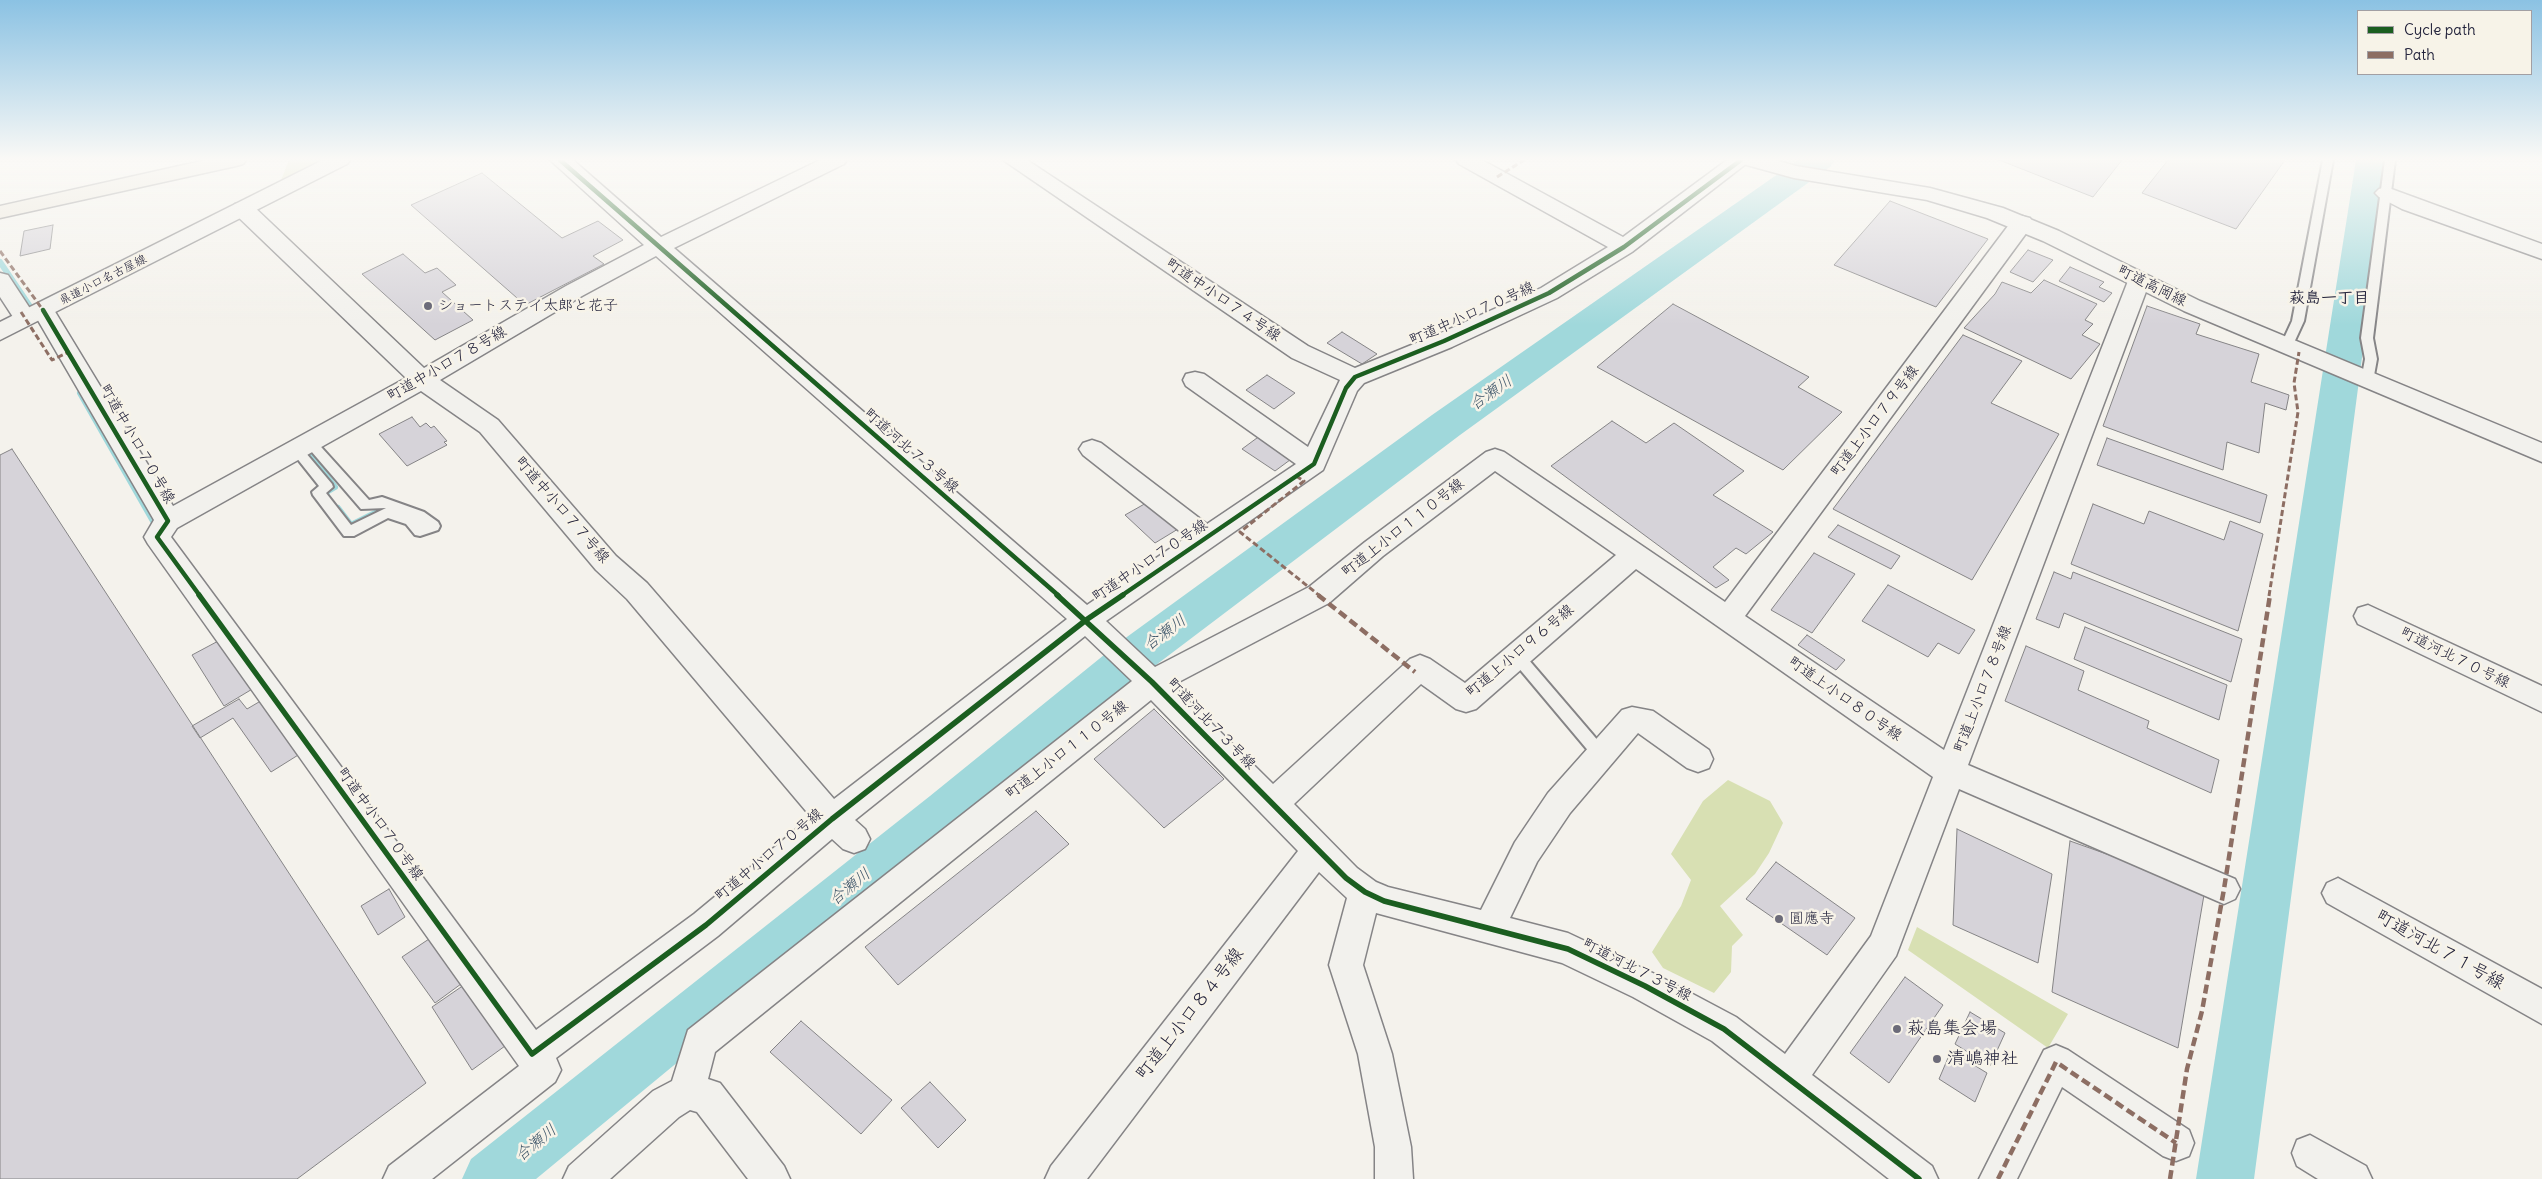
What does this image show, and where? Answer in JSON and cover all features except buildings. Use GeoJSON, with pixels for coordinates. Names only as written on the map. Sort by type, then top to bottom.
{"type":"FeatureCollection","features":[{"type":"Feature","properties":{"kind":"street","name":"県道小口名古屋線"},"geometry":{"type":"LineString","coordinates":[[0,332],[32,311],[231,215]]}},
{"type":"Feature","properties":{"kind":"street","name":"町道中小口７７号線"},"geometry":{"type":"LineString","coordinates":[[249,215],[422,380],[489,426],[606,562],[637,591],[832,819],[854,839]]}},
{"type":"Feature","properties":{"kind":"street","name":"町道河北７３号線"},"geometry":{"type":"LineString","coordinates":[[621,215],[1086,620],[1149,679],[1346,878],[1365,892],[1384,901],[1490,927],[1568,949],[1645,986],[1724,1029],[1914,1178]]}},
{"type":"Feature","properties":{"kind":"street","name":"町道中小口７８号線"},"geometry":{"type":"LineString","coordinates":[[168,521],[422,380],[574,291],[657,247],[723,215]]}},
{"type":"Feature","properties":{"kind":"street","name":"町道中小口７４号線"},"geometry":{"type":"LineString","coordinates":[[1095,215],[1300,352],[1346,373]]}},
{"type":"Feature","properties":{"kind":"street","name":"町道中小口７４号線"},"geometry":{"type":"LineString","coordinates":[[1118,215],[1312,344],[1346,373]]}},
{"type":"Feature","properties":{"kind":"street"},"geometry":{"type":"LineString","coordinates":[[1566,215],[1624,247]]}},
{"type":"Feature","properties":{"kind":"street","name":"町道中小口７０号線"},"geometry":{"type":"LineString","coordinates":[[1346,373],[1444,342],[1549,293],[1624,247],[1667,215]]}},
{"type":"Feature","properties":{"kind":"street","name":"町道高岡線"},"geometry":{"type":"LineString","coordinates":[[1999,215],[2022,223],[2139,281],[2286,347],[2542,453]]}},
{"type":"Feature","properties":{"kind":"street"},"geometry":{"type":"LineString","coordinates":[[2440,215],[2542,252]]}},
{"type":"Feature","properties":{"kind":"street"},"geometry":{"type":"LineString","coordinates":[[2457,215],[2542,245]]}},
{"type":"Feature","properties":{"kind":"street","name":"町道上小口７９号線"},"geometry":{"type":"LineString","coordinates":[[1728,618],[2022,223]]}},
{"type":"Feature","properties":{"kind":"street","name":"町道中小口７０号線"},"geometry":{"type":"LineString","coordinates":[[0,280],[32,311],[168,521],[157,537],[532,1054],[706,925],[832,819],[1086,620],[1314,464]]}},
{"type":"Feature","properties":{"kind":"street","name":"町道上小口７８号線"},"geometry":{"type":"LineString","coordinates":[[1788,1078],[1884,945],[2139,281]]}},
{"type":"Feature","properties":{"kind":"street"},"geometry":{"type":"LineString","coordinates":[[1195,380],[1314,464],[1346,388],[1346,373]]}},
{"type":"Feature","properties":{"kind":"street"},"geometry":{"type":"LineString","coordinates":[[1092,449],[1206,538]]}},
{"type":"Feature","properties":{"kind":"street","name":"町道上小口８０号線"},"geometry":{"type":"LineString","coordinates":[[1495,458],[1951,772],[2224,889]]}},
{"type":"Feature","properties":{"kind":"street","name":"町道上小口１１０号線"},"geometry":{"type":"LineString","coordinates":[[687,1092],[700,1042],[1149,679],[1319,595],[1374,549],[1495,458]]}},
{"type":"Feature","properties":{"kind":"street","name":"町道上小口９６号線"},"geometry":{"type":"LineString","coordinates":[[1272,805],[1420,667],[1466,700],[1634,555]]}},
{"type":"Feature","properties":{"kind":"street","name":"町道河北７０号線"},"geometry":{"type":"LineString","coordinates":[[2542,688],[2368,610],[2542,700]]}},
{"type":"Feature","properties":{"kind":"street"},"geometry":{"type":"LineString","coordinates":[[1490,927],[1526,852],[1559,803],[1632,719],[1643,720],[1698,758]]}},
{"type":"Feature","properties":{"kind":"street","name":"町道上小口８４号線"},"geometry":{"type":"LineString","coordinates":[[1068,1177],[1318,849]]}},
{"type":"Feature","properties":{"kind":"street"},"geometry":{"type":"LineString","coordinates":[[1365,892],[1346,965],[1380,1080],[1393,1147],[1394,1179]]}},
{"type":"Feature","properties":{"kind":"street","name":"町道河北７１号線"},"geometry":{"type":"LineString","coordinates":[[2338,893],[2542,1007]]}},
{"type":"Feature","properties":{"kind":"street"},"geometry":{"type":"LineString","coordinates":[[402,1179],[544,1070],[532,1054]]}},
{"type":"Feature","properties":{"kind":"street"},"geometry":{"type":"LineString","coordinates":[[1998,1179],[2056,1062],[2176,1143]]}},
{"type":"Feature","properties":{"kind":"street"},"geometry":{"type":"LineString","coordinates":[[582,1179],[666,1104],[687,1092],[707,1096],[771,1179]]}},
{"type":"Feature","properties":{"kind":"street"},"geometry":{"type":"LineString","coordinates":[[2310,1153],[2353,1179]]}},
{"type":"Feature","properties":{"kind":"lane"},"geometry":{"type":"LineString","coordinates":[[2286,347],[2298,320],[2318,215]]}},
{"type":"Feature","properties":{"kind":"lane"},"geometry":{"type":"LineString","coordinates":[[2361,378],[2371,359],[2367,338],[2383,215]]}},
{"type":"Feature","properties":{"kind":"lane"},"geometry":{"type":"LineString","coordinates":[[303,445],[366,506],[382,502],[419,515],[432,525],[420,531],[410,520],[387,513],[349,532],[334,507],[318,492],[327,487],[303,445]]}},
{"type":"Feature","properties":{"kind":"lane"},"geometry":{"type":"LineString","coordinates":[[1517,656],[1601,755]]}},
{"type":"Feature","properties":{"kind":"green space"},"geometry":{"type":"Polygon","coordinates":[[[1728,780],[1770,801],[1783,823],[1769,853],[1755,874],[1720,906],[1743,935],[1732,946],[1731,972],[1714,993],[1663,968],[1652,952],[1681,906],[1691,880],[1671,854],[1703,801],[1728,780]]]}},
{"type":"Feature","properties":{"kind":"green space"},"geometry":{"type":"Polygon","coordinates":[[[1917,927],[2068,1014],[2048,1048],[1908,950],[1917,927]]]}},
{"type":"Feature","properties":{"kind":"waterway","name":"合瀬川"},"geometry":{"type":"LineString","coordinates":[[491,1179],[947,811],[1136,655],[1446,425],[1742,215]]}},
{"type":"Feature","properties":{"kind":"waterway"},"geometry":{"type":"LineString","coordinates":[[2225,1179],[2364,215]]}},
{"type":"Feature","properties":{"kind":"waterway"},"geometry":{"type":"LineString","coordinates":[[0,262],[29,305]]}},
{"type":"Feature","properties":{"kind":"waterway"},"geometry":{"type":"LineString","coordinates":[[80,393],[153,521]]}},
{"type":"Feature","properties":{"kind":"waterway"},"geometry":{"type":"LineString","coordinates":[[305,448],[335,487],[325,493]]}},
{"type":"Feature","properties":{"kind":"waterway"},"geometry":{"type":"LineString","coordinates":[[338,508],[351,525],[381,510]]}},
{"type":"Feature","properties":{"kind":"marked path"},"geometry":{"type":"LineString","coordinates":[[0,251],[43,310]]}},
{"type":"Feature","properties":{"kind":"marked path"},"geometry":{"type":"LineString","coordinates":[[21,312],[52,360],[69,352]]}},
{"type":"Feature","properties":{"kind":"marked path"},"geometry":{"type":"LineString","coordinates":[[2170,1179],[2187,1069],[2202,1011],[2224,889],[2298,412],[2294,383],[2299,352]]}},
{"type":"Feature","properties":{"kind":"marked path"},"geometry":{"type":"LineString","coordinates":[[1296,476],[1304,481],[1240,532],[1415,672]]}},
{"type":"Feature","properties":{"kind":"marked path"},"geometry":{"type":"LineString","coordinates":[[1998,1179],[2056,1062],[2176,1143]]}},
{"type":"Feature","properties":{"kind":"cycle path"},"geometry":{"type":"LineString","coordinates":[[623,215],[1086,620],[1152,682],[1346,878],[1365,892],[1384,901],[1568,949],[1645,986],[1724,1029],[1919,1179]]}},
{"type":"Feature","properties":{"kind":"cycle path"},"geometry":{"type":"LineString","coordinates":[[43,310],[168,521],[157,537],[532,1054],[706,925],[832,819],[1086,620],[1314,464],[1346,388],[1355,377],[1444,341],[1549,293],[1624,247],[1667,215]]}},
{"type":"Feature","properties":{"kind":"place","name":"ショートステイ太郎と花子"},"geometry":{"type":"Point","coordinates":[428,306]}},
{"type":"Feature","properties":{"kind":"place","name":"圓應寺"},"geometry":{"type":"Point","coordinates":[1779,919]}},
{"type":"Feature","properties":{"kind":"place","name":"萩島集会場"},"geometry":{"type":"Point","coordinates":[1897,1029]}},
{"type":"Feature","properties":{"kind":"place","name":"清嶋神社"},"geometry":{"type":"Point","coordinates":[1937,1059]}},
{"type":"Feature","properties":{"kind":"district","name":"萩島一丁目"},"geometry":{"type":"Point","coordinates":[2329,298]}}]}
